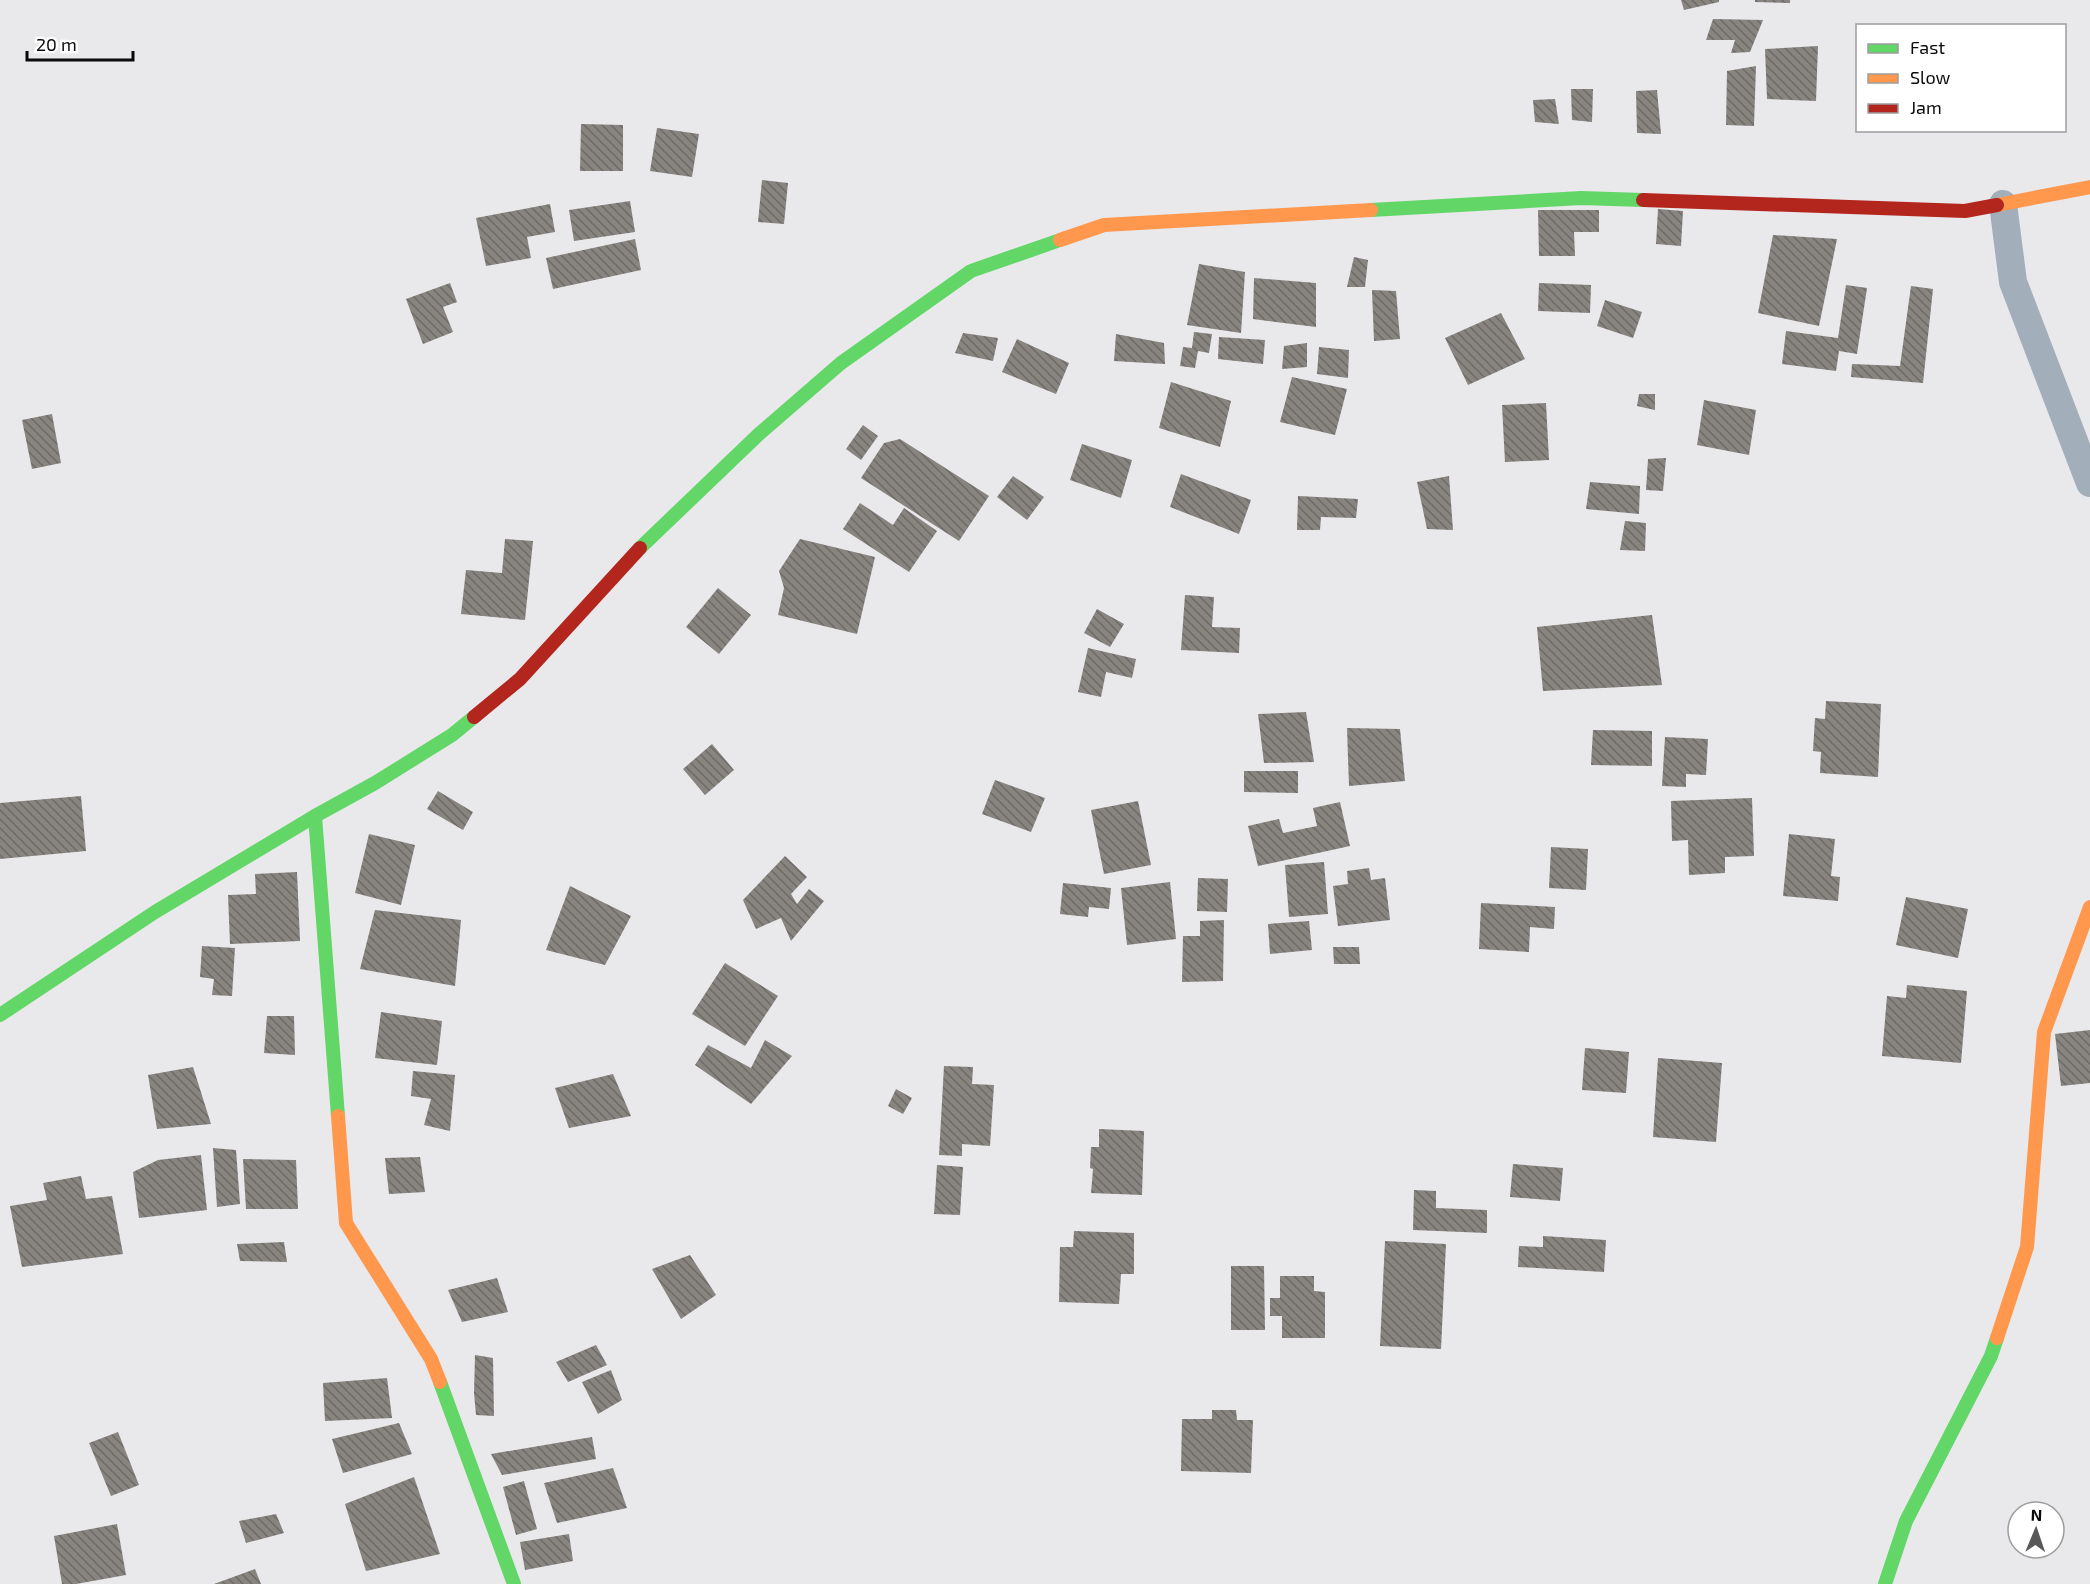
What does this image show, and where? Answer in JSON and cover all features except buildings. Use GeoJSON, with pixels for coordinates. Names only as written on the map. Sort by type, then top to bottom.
{"type":"FeatureCollection","features":[{"type":"Feature","properties":{"kind":"street"},"geometry":{"type":"LineString","coordinates":[[0,1015],[155,912],[315,816],[375,783],[452,735],[520,679],[641,548],[759,434],[841,363],[972,271],[1104,225],[1581,198],[1965,211],[2090,187]]}},
{"type":"Feature","properties":{"kind":"street"},"geometry":{"type":"LineString","coordinates":[[2003,204],[2013,282],[2090,483]]}},
{"type":"Feature","properties":{"kind":"street"},"geometry":{"type":"LineString","coordinates":[[315,816],[346,1223],[431,1359],[514,1584]]}},
{"type":"Feature","properties":{"kind":"street"},"geometry":{"type":"LineString","coordinates":[[1885,1584],[1906,1521],[1991,1356],[2027,1247],[2044,1032],[2090,907]]}},
{"type":"Feature","properties":{"kind":"traffic: fast"},"geometry":{"type":"LineString","coordinates":[[1371,210],[1581,198],[1643,200]]}},
{"type":"Feature","properties":{"kind":"traffic: fast"},"geometry":{"type":"LineString","coordinates":[[640,548],[759,434],[841,363],[971,271],[1060,240]]}},
{"type":"Feature","properties":{"kind":"traffic: fast"},"geometry":{"type":"LineString","coordinates":[[0,1015],[155,912],[315,816],[375,783],[452,735],[474,717]]}},
{"type":"Feature","properties":{"kind":"traffic: fast"},"geometry":{"type":"LineString","coordinates":[[315,816],[338,1116]]}},
{"type":"Feature","properties":{"kind":"traffic: fast"},"geometry":{"type":"LineString","coordinates":[[1885,1584],[1906,1521],[1991,1356],[1997,1338]]}},
{"type":"Feature","properties":{"kind":"traffic: fast"},"geometry":{"type":"LineString","coordinates":[[440,1382],[514,1584]]}},
{"type":"Feature","properties":{"kind":"traffic: slow"},"geometry":{"type":"LineString","coordinates":[[1997,205],[2090,187]]}},
{"type":"Feature","properties":{"kind":"traffic: slow"},"geometry":{"type":"LineString","coordinates":[[1060,240],[1104,225],[1371,210]]}},
{"type":"Feature","properties":{"kind":"traffic: slow"},"geometry":{"type":"LineString","coordinates":[[1997,1338],[2027,1247],[2044,1032],[2090,907]]}},
{"type":"Feature","properties":{"kind":"traffic: slow"},"geometry":{"type":"LineString","coordinates":[[338,1116],[346,1223],[431,1359],[440,1382]]}},
{"type":"Feature","properties":{"kind":"traffic: jam"},"geometry":{"type":"LineString","coordinates":[[1643,200],[1965,211],[1997,205]]}},
{"type":"Feature","properties":{"kind":"traffic: jam"},"geometry":{"type":"LineString","coordinates":[[474,717],[520,679],[640,548]]}}]}
